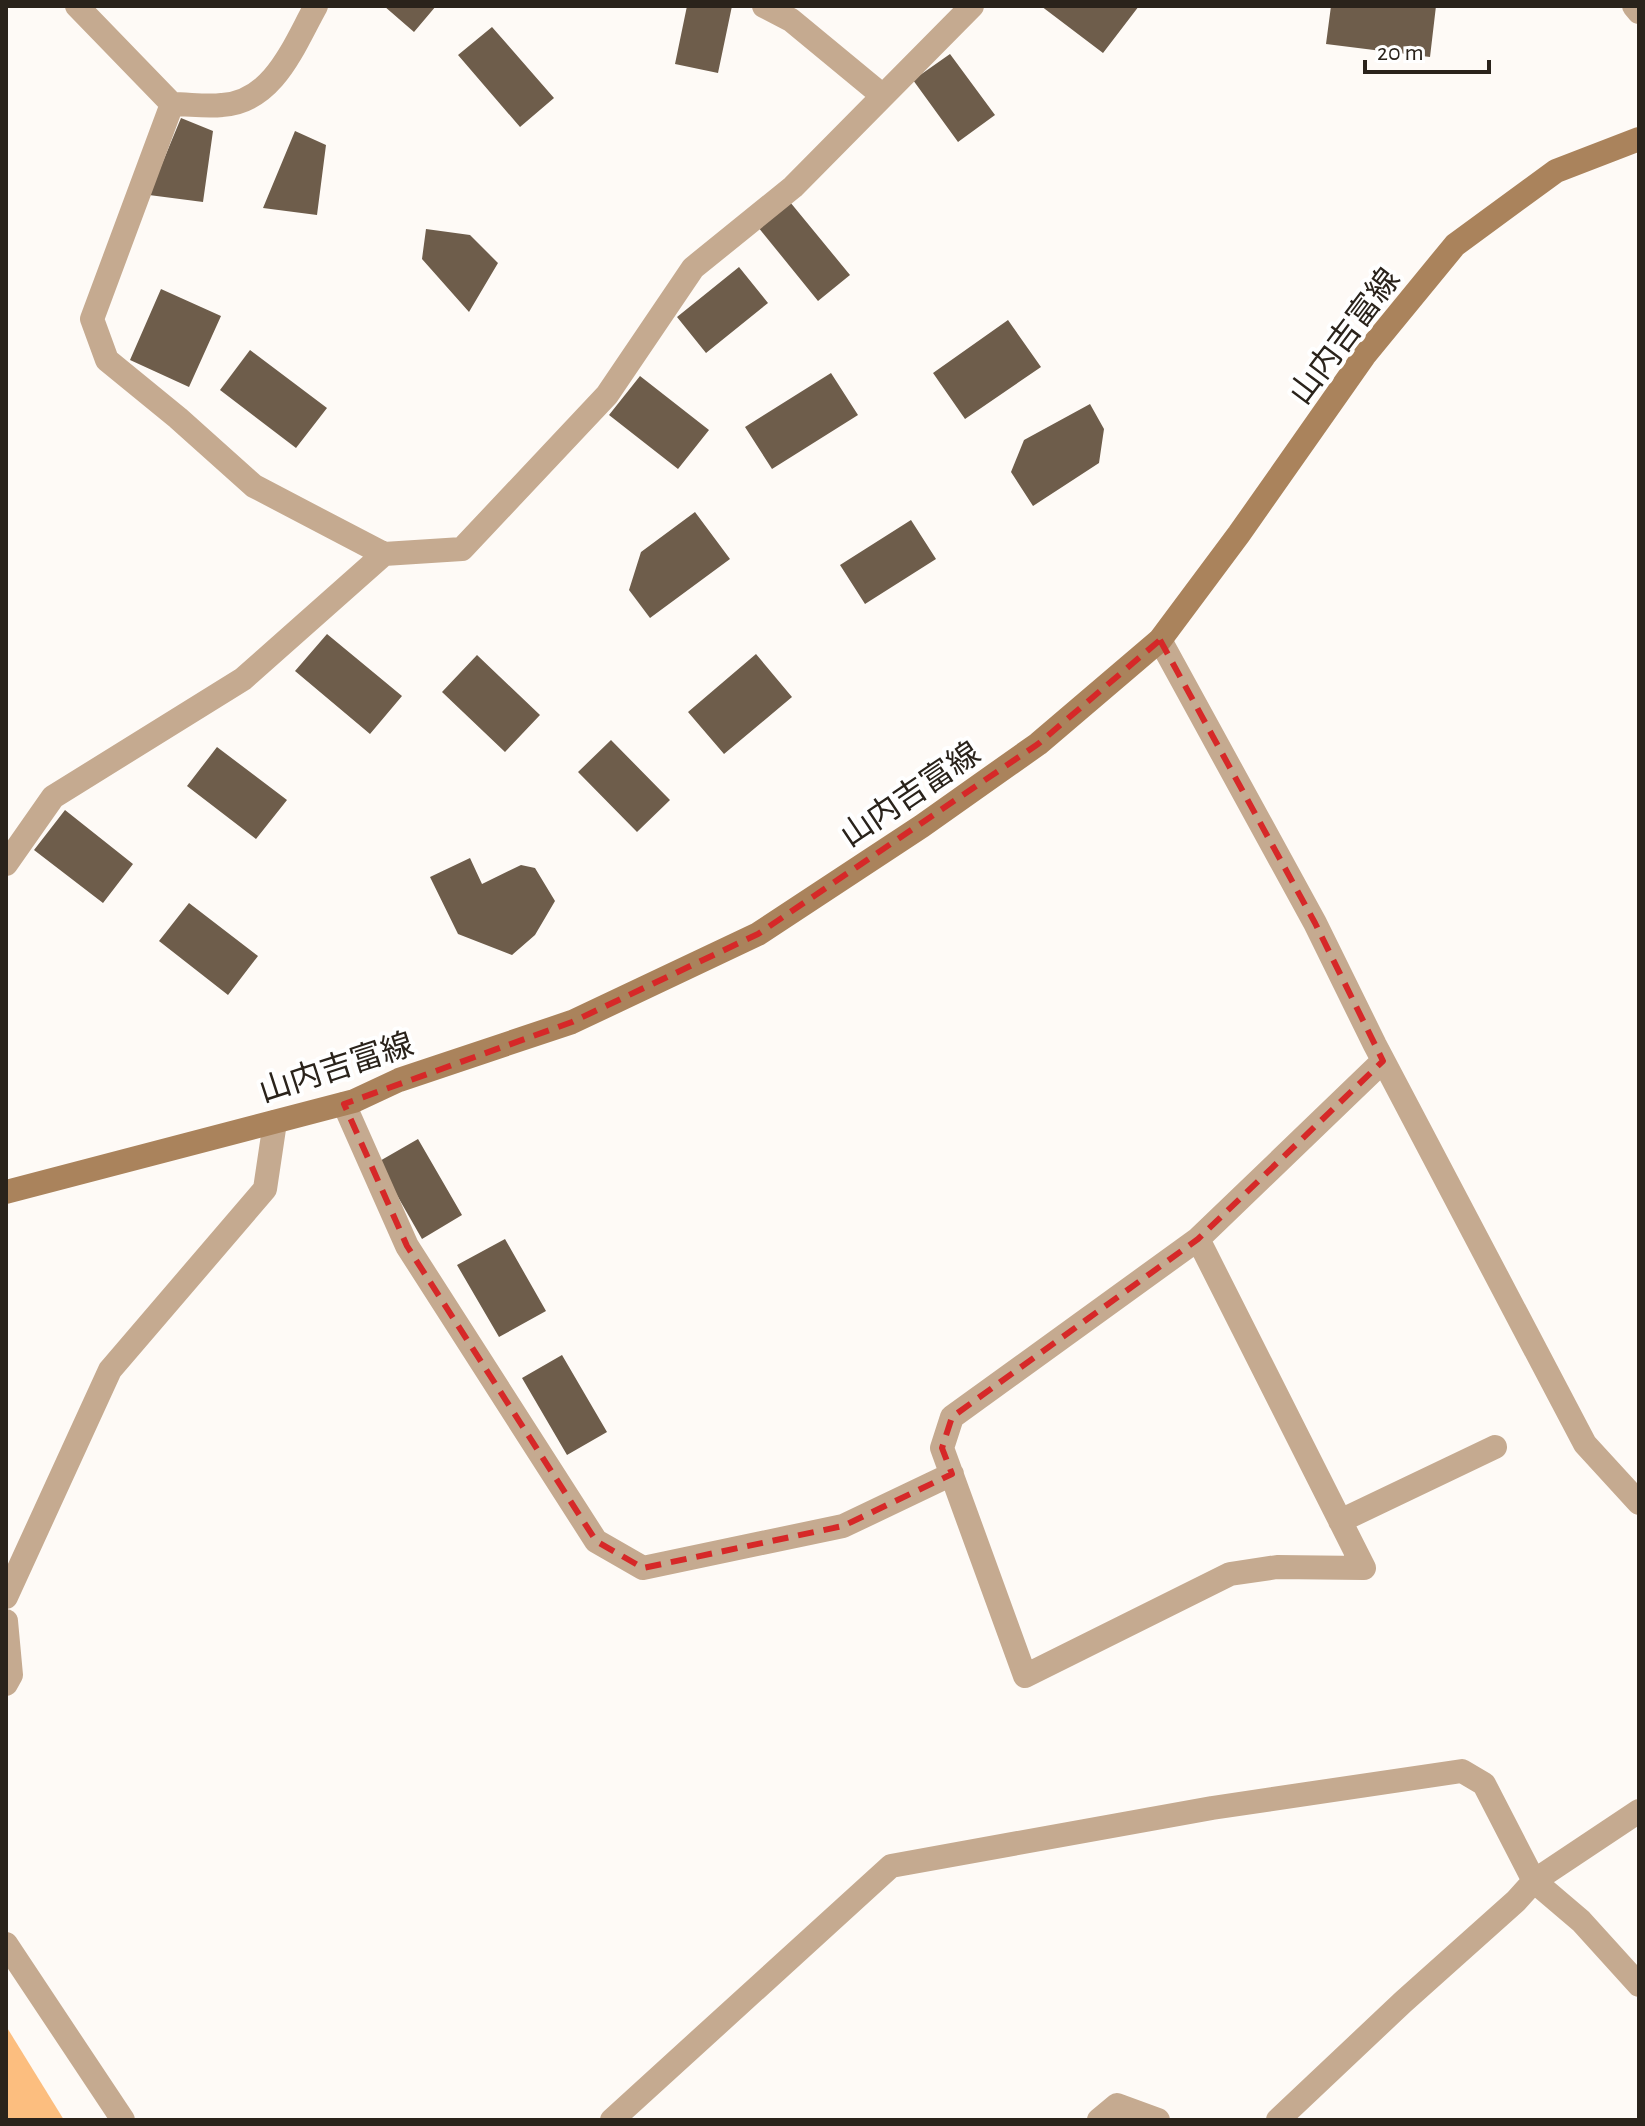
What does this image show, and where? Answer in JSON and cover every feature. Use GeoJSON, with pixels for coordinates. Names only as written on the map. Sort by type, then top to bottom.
{"type":"FeatureCollection","features":[{"type":"Feature","properties":{"kind":"main road","name":"山内吉富線"},"geometry":{"type":"LineString","coordinates":[[6,1192],[344,1104],[399,1080],[572,1022],[758,934],[922,826],[1038,744],[1160,640],[1364,356],[1455,245],[1556,171],[1639,139]]}},
{"type":"Feature","properties":{"kind":"street"},"geometry":{"type":"LineString","coordinates":[[77,6],[172,104],[225,106],[262,92],[287,59],[316,6]]}},
{"type":"Feature","properties":{"kind":"street"},"geometry":{"type":"LineString","coordinates":[[764,6],[791,20],[883,96]]}},
{"type":"Feature","properties":{"kind":"street"},"geometry":{"type":"LineString","coordinates":[[172,104],[92,319],[107,360],[254,486],[384,554],[462,549],[607,395],[693,268],[793,187],[972,6]]}},
{"type":"Feature","properties":{"kind":"street"},"geometry":{"type":"LineString","coordinates":[[1634,6],[1639,12]]}},
{"type":"Feature","properties":{"kind":"street"},"geometry":{"type":"LineString","coordinates":[[6,864],[53,797],[243,679],[384,554]]}},
{"type":"Feature","properties":{"kind":"street"},"geometry":{"type":"LineString","coordinates":[[1160,640],[1315,923],[1383,1061],[1585,1444],[1639,1503]]}},
{"type":"Feature","properties":{"kind":"street"},"geometry":{"type":"LineString","coordinates":[[1198,1239],[1364,1568],[1277,1567],[1230,1574],[1025,1676],[942,1448],[952,1417],[1198,1239],[1383,1061]]}},
{"type":"Feature","properties":{"kind":"street"},"geometry":{"type":"LineString","coordinates":[[344,1104],[407,1246],[596,1541],[643,1568],[843,1526],[952,1474]]}},
{"type":"Feature","properties":{"kind":"street"},"geometry":{"type":"LineString","coordinates":[[6,1597],[110,1370],[265,1189],[275,1122]]}},
{"type":"Feature","properties":{"kind":"street"},"geometry":{"type":"LineString","coordinates":[[1340,1521],[1495,1447]]}},
{"type":"Feature","properties":{"kind":"street"},"geometry":{"type":"LineString","coordinates":[[6,1621],[11,1675],[6,1684]]}},
{"type":"Feature","properties":{"kind":"street"},"geometry":{"type":"LineString","coordinates":[[612,2120],[891,1866],[1212,1808],[1462,1771],[1484,1784],[1534,1881],[1581,1921],[1639,1985]]}},
{"type":"Feature","properties":{"kind":"street"},"geometry":{"type":"LineString","coordinates":[[1278,2120],[1534,1881],[1639,1811]]}},
{"type":"Feature","properties":{"kind":"street"},"geometry":{"type":"LineString","coordinates":[[6,1944],[123,2120]]}},
{"type":"Feature","properties":{"kind":"street"},"geometry":{"type":"LineString","coordinates":[[1099,2120],[1117,2105],[1158,2120]]}},
{"type":"Feature","properties":{"kind":"highlighted area"},"geometry":{"type":"Polygon","coordinates":[[[1160,640],[1315,923],[1383,1061],[1198,1239],[952,1417],[942,1448],[952,1474],[843,1526],[643,1568],[596,1541],[407,1246],[344,1104],[572,1022],[758,934],[1038,744],[1160,640]]]}},
{"type":"Feature","properties":{"kind":"shaded area"},"geometry":{"type":"Polygon","coordinates":[[[6,2026],[64,2120],[6,2120],[6,2026]]]}},
{"type":"Feature","properties":{"kind":"building"},"geometry":{"type":"Polygon","coordinates":[[[384,6],[436,6],[414,32],[384,6]]]}},
{"type":"Feature","properties":{"kind":"building"},"geometry":{"type":"Polygon","coordinates":[[[687,6],[732,6],[718,73],[675,64],[687,6]]]}},
{"type":"Feature","properties":{"kind":"building"},"geometry":{"type":"Polygon","coordinates":[[[1041,6],[1139,6],[1103,53],[1041,6]]]}},
{"type":"Feature","properties":{"kind":"building"},"geometry":{"type":"Polygon","coordinates":[[[1331,6],[1436,6],[1430,57],[1326,44],[1331,6]]]}},
{"type":"Feature","properties":{"kind":"building"},"geometry":{"type":"Polygon","coordinates":[[[492,27],[554,98],[520,127],[458,55],[492,27]]]}},
{"type":"Feature","properties":{"kind":"building"},"geometry":{"type":"Polygon","coordinates":[[[950,54],[995,115],[958,142],[913,80],[950,54]]]}},
{"type":"Feature","properties":{"kind":"building"},"geometry":{"type":"Polygon","coordinates":[[[181,118],[213,131],[203,202],[149,195],[181,118]]]}},
{"type":"Feature","properties":{"kind":"building"},"geometry":{"type":"Polygon","coordinates":[[[295,131],[326,145],[317,215],[263,208],[295,131]]]}},
{"type":"Feature","properties":{"kind":"building"},"geometry":{"type":"Polygon","coordinates":[[[790,202],[850,275],[818,301],[758,227],[790,202]]]}},
{"type":"Feature","properties":{"kind":"building"},"geometry":{"type":"Polygon","coordinates":[[[426,229],[470,235],[498,263],[469,312],[422,259],[426,229]]]}},
{"type":"Feature","properties":{"kind":"building"},"geometry":{"type":"Polygon","coordinates":[[[739,267],[768,303],[706,353],[677,317],[739,267]]]}},
{"type":"Feature","properties":{"kind":"building"},"geometry":{"type":"Polygon","coordinates":[[[161,289],[221,316],[189,387],[130,360],[161,289]]]}},
{"type":"Feature","properties":{"kind":"building"},"geometry":{"type":"Polygon","coordinates":[[[1008,320],[1041,367],[965,419],[933,373],[1008,320]]]}},
{"type":"Feature","properties":{"kind":"building"},"geometry":{"type":"Polygon","coordinates":[[[250,350],[327,408],[296,448],[220,390],[250,350]]]}},
{"type":"Feature","properties":{"kind":"building"},"geometry":{"type":"Polygon","coordinates":[[[831,373],[858,415],[772,469],[745,427],[831,373]]]}},
{"type":"Feature","properties":{"kind":"building"},"geometry":{"type":"Polygon","coordinates":[[[640,376],[709,430],[678,469],[609,415],[640,376]]]}},
{"type":"Feature","properties":{"kind":"building"},"geometry":{"type":"Polygon","coordinates":[[[1090,404],[1104,429],[1099,463],[1033,506],[1011,472],[1024,440],[1090,404]]]}},
{"type":"Feature","properties":{"kind":"building"},"geometry":{"type":"Polygon","coordinates":[[[695,512],[730,559],[650,618],[629,590],[641,552],[695,512]]]}},
{"type":"Feature","properties":{"kind":"building"},"geometry":{"type":"Polygon","coordinates":[[[911,520],[936,559],[865,604],[840,565],[911,520]]]}},
{"type":"Feature","properties":{"kind":"building"},"geometry":{"type":"Polygon","coordinates":[[[327,634],[402,696],[370,734],[295,671],[327,634]]]}},
{"type":"Feature","properties":{"kind":"building"},"geometry":{"type":"Polygon","coordinates":[[[756,654],[792,697],[724,754],[688,712],[756,654]]]}},
{"type":"Feature","properties":{"kind":"building"},"geometry":{"type":"Polygon","coordinates":[[[477,655],[540,715],[505,752],[442,692],[477,655]]]}},
{"type":"Feature","properties":{"kind":"building"},"geometry":{"type":"Polygon","coordinates":[[[611,740],[670,800],[637,832],[578,772],[611,740]]]}},
{"type":"Feature","properties":{"kind":"building"},"geometry":{"type":"Polygon","coordinates":[[[217,747],[287,800],[256,839],[187,786],[217,747]]]}},
{"type":"Feature","properties":{"kind":"building"},"geometry":{"type":"Polygon","coordinates":[[[65,810],[133,864],[103,903],[34,850],[65,810]]]}},
{"type":"Feature","properties":{"kind":"building"},"geometry":{"type":"Polygon","coordinates":[[[470,858],[482,884],[521,865],[535,868],[555,901],[535,935],[512,955],[458,934],[430,877],[470,858]]]}},
{"type":"Feature","properties":{"kind":"building"},"geometry":{"type":"Polygon","coordinates":[[[189,903],[258,956],[228,995],[159,941],[189,903]]]}},
{"type":"Feature","properties":{"kind":"building"},"geometry":{"type":"Polygon","coordinates":[[[418,1139],[462,1215],[422,1239],[378,1162],[418,1139]]]}},
{"type":"Feature","properties":{"kind":"building"},"geometry":{"type":"Polygon","coordinates":[[[505,1239],[546,1311],[499,1337],[457,1265],[505,1239]]]}},
{"type":"Feature","properties":{"kind":"building"},"geometry":{"type":"Polygon","coordinates":[[[562,1355],[607,1432],[567,1455],[522,1378],[562,1355]]]}}]}
